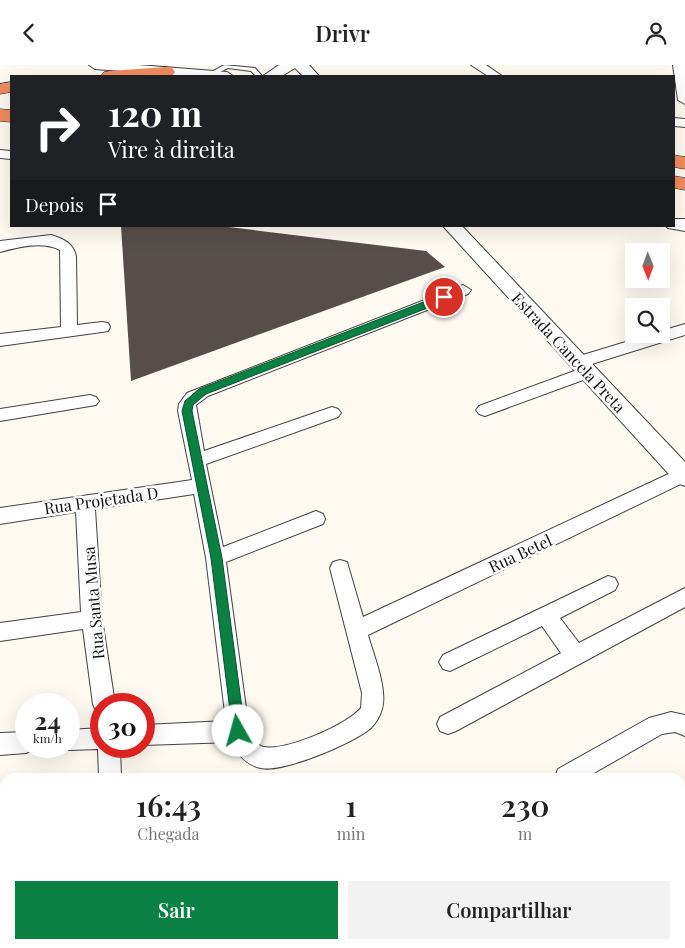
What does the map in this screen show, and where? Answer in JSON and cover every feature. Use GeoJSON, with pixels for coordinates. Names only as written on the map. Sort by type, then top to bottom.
{"type":"FeatureCollection","features":[{"type":"Feature","properties":{"kind":"highway"},"geometry":{"type":"LineString","coordinates":[[124,75],[166,72]]}},
{"type":"Feature","properties":{"kind":"street"},"geometry":{"type":"LineString","coordinates":[[95,65],[209,75]]}},
{"type":"Feature","properties":{"kind":"street"},"geometry":{"type":"LineString","coordinates":[[273,75],[290,65]]}},
{"type":"Feature","properties":{"kind":"street"},"geometry":{"type":"LineString","coordinates":[[300,65],[310,75]]}},
{"type":"Feature","properties":{"kind":"street"},"geometry":{"type":"LineString","coordinates":[[477,65],[494,75]]}},
{"type":"Feature","properties":{"kind":"street"},"geometry":{"type":"LineString","coordinates":[[679,65],[684,99]]}},
{"type":"Feature","properties":{"kind":"street","name":"Estrada Cancela Preta"},"geometry":{"type":"LineString","coordinates":[[453,227],[684,476]]}},
{"type":"Feature","properties":{"kind":"street"},"geometry":{"type":"LineString","coordinates":[[0,247],[51,240],[67,248],[69,256],[69,331]]}},
{"type":"Feature","properties":{"kind":"street"},"geometry":{"type":"LineString","coordinates":[[340,568],[373,693],[373,707],[364,721],[349,731],[289,755],[263,758],[248,751],[238,731],[216,558],[187,411],[188,403],[193,397],[202,392],[463,290]]}},
{"type":"Feature","properties":{"kind":"street"},"geometry":{"type":"LineString","coordinates":[[0,339],[102,327]]}},
{"type":"Feature","properties":{"kind":"street"},"geometry":{"type":"LineString","coordinates":[[485,410],[583,367],[685,329]]}},
{"type":"Feature","properties":{"kind":"street"},"geometry":{"type":"LineString","coordinates":[[0,415],[90,401]]}},
{"type":"Feature","properties":{"kind":"street"},"geometry":{"type":"LineString","coordinates":[[197,460],[332,413]]}},
{"type":"Feature","properties":{"kind":"street","name":"Rua Betel"},"geometry":{"type":"LineString","coordinates":[[357,630],[684,476]]}},
{"type":"Feature","properties":{"kind":"street","name":"Rua Projetada D"},"geometry":{"type":"LineString","coordinates":[[0,516],[202,485]]}},
{"type":"Feature","properties":{"kind":"street","name":"Rua Santa Musa"},"geometry":{"type":"LineString","coordinates":[[85,502],[92,619],[102,693]]}},
{"type":"Feature","properties":{"kind":"street"},"geometry":{"type":"LineString","coordinates":[[216,558],[316,519]]}},
{"type":"Feature","properties":{"kind":"street"},"geometry":{"type":"LineString","coordinates":[[450,662],[608,584]]}},
{"type":"Feature","properties":{"kind":"street"},"geometry":{"type":"LineString","coordinates":[[448,724],[685,597]]}},
{"type":"Feature","properties":{"kind":"street"},"geometry":{"type":"LineString","coordinates":[[546,615],[575,655]]}},
{"type":"Feature","properties":{"kind":"street"},"geometry":{"type":"LineString","coordinates":[[0,633],[92,619]]}},
{"type":"Feature","properties":{"kind":"street"},"geometry":{"type":"LineString","coordinates":[[573,773],[657,725],[682,724]]}},
{"type":"Feature","properties":{"kind":"street"},"geometry":{"type":"LineString","coordinates":[[155,735],[238,731]]}},
{"type":"Feature","properties":{"kind":"street"},"geometry":{"type":"LineString","coordinates":[[0,743],[15,742]]}},
{"type":"Feature","properties":{"kind":"street"},"geometry":{"type":"LineString","coordinates":[[109,758],[110,773]]}},
{"type":"Feature","properties":{"kind":"lane"},"geometry":{"type":"LineString","coordinates":[[209,75],[227,66],[248,66],[258,75]]}},
{"type":"Feature","properties":{"kind":"building"},"geometry":{"type":"Polygon","coordinates":[[[121,227],[228,227],[426,251],[445,267],[131,381],[121,227]]]}},
{"type":"Feature","properties":{"kind":"route"},"geometry":{"type":"LineString","coordinates":[[238,731],[216,558],[187,411],[188,403],[193,397],[202,392],[444,297]]}}]}
